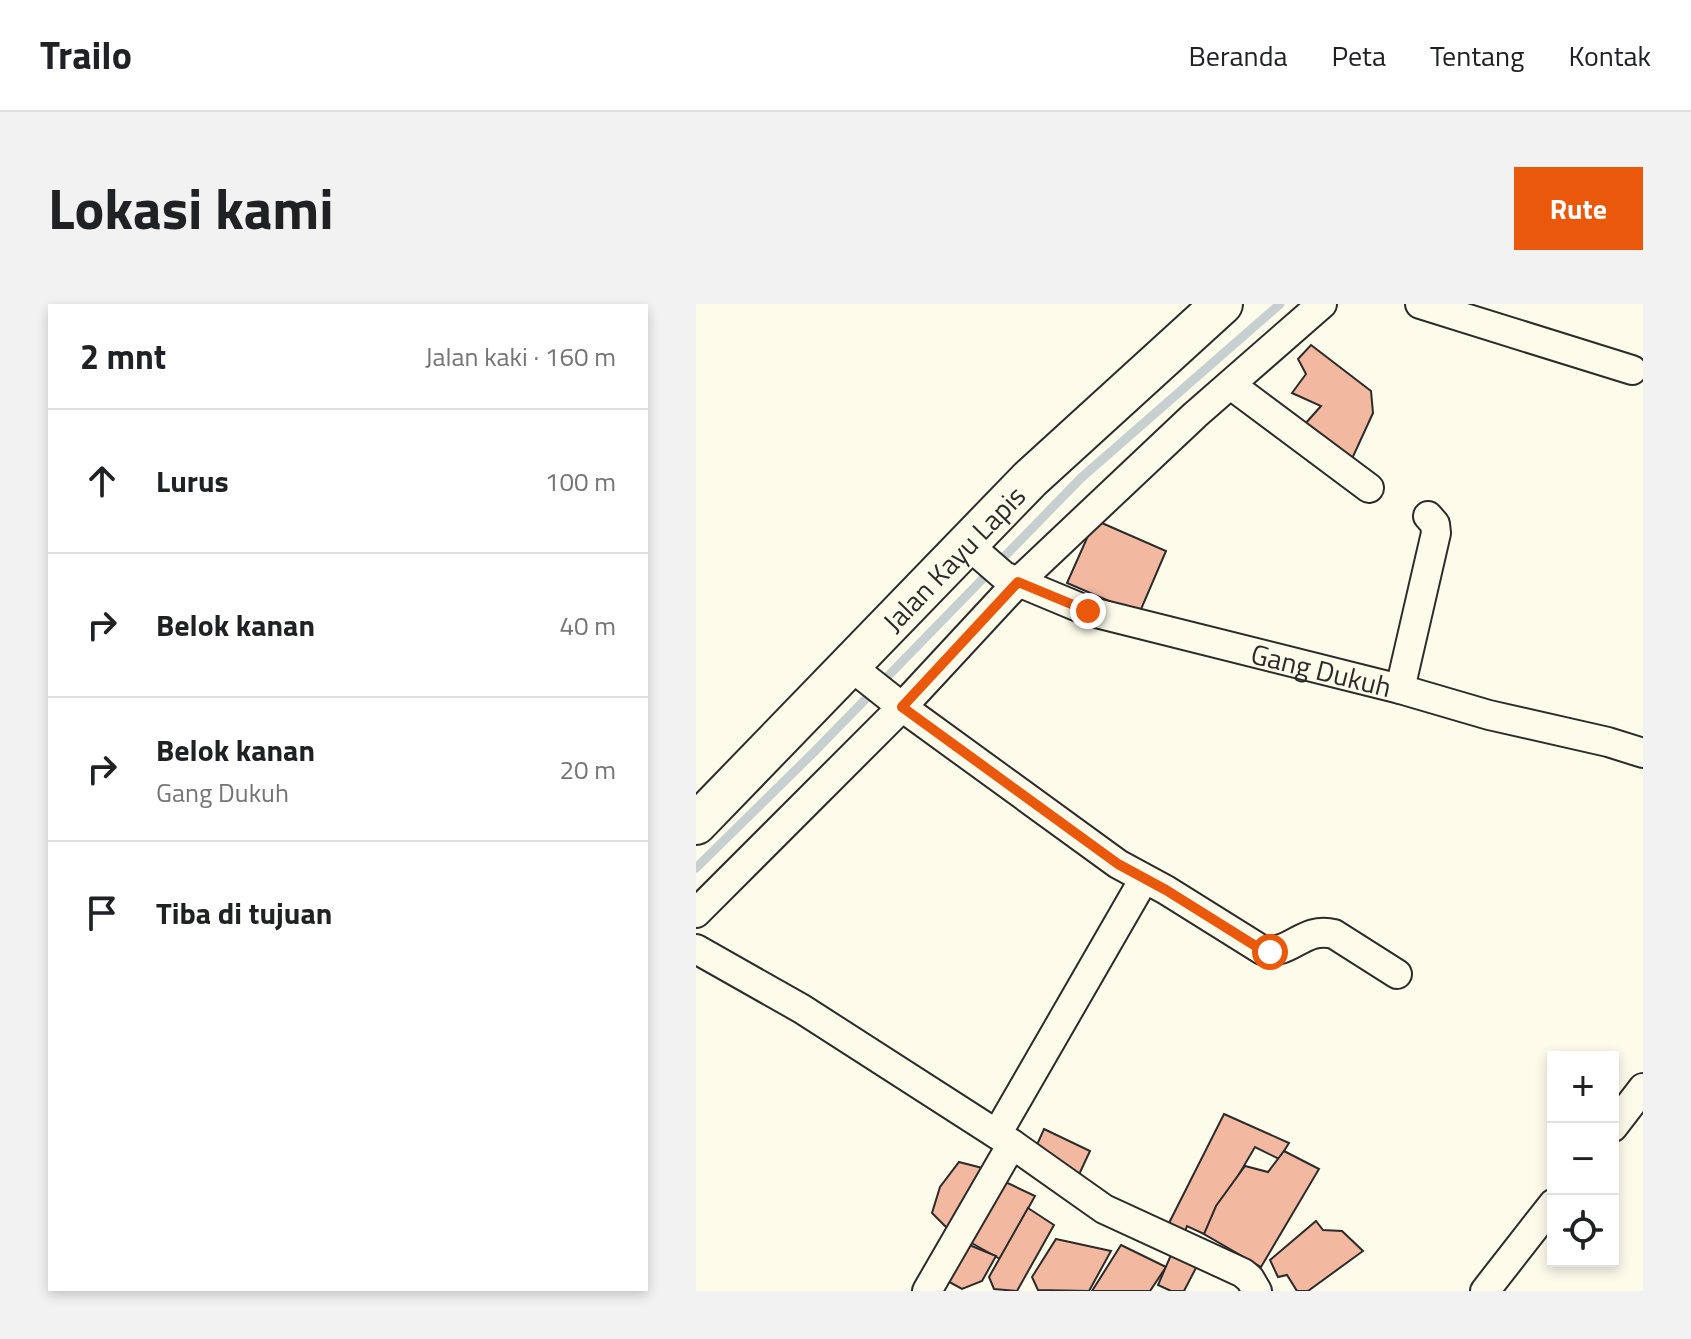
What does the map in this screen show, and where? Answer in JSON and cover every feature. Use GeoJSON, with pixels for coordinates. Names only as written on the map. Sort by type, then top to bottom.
{"type":"FeatureCollection","features":[{"type":"Feature","properties":{"kind":"street","name":"Jalan Kayu Lapis"},"geometry":{"type":"LineString","coordinates":[[696,824],[875,686],[993,565],[1030,479],[1222,304]]}},
{"type":"Feature","properties":{"kind":"street"},"geometry":{"type":"LineString","coordinates":[[696,913],[875,686],[993,565],[1195,415],[1322,304]]}},
{"type":"Feature","properties":{"kind":"street"},"geometry":{"type":"LineString","coordinates":[[1420,304],[1632,370]]}},
{"type":"Feature","properties":{"kind":"street"},"geometry":{"type":"LineString","coordinates":[[1231,385],[1369,488]]}},
{"type":"Feature","properties":{"kind":"street"},"geometry":{"type":"LineString","coordinates":[[1400,689],[1436,533],[1435,524],[1428,516]]}},
{"type":"Feature","properties":{"kind":"street","name":"Gang Dukuh"},"geometry":{"type":"LineString","coordinates":[[993,565],[1088,611],[1643,753]]}},
{"type":"Feature","properties":{"kind":"street"},"geometry":{"type":"LineString","coordinates":[[875,686],[1118,864],[1262,950],[1279,952],[1310,933],[1325,932],[1334,934],[1397,974]]}},
{"type":"Feature","properties":{"kind":"street"},"geometry":{"type":"LineString","coordinates":[[927,1291],[1004,1139],[1144,879]]}},
{"type":"Feature","properties":{"kind":"street"},"geometry":{"type":"LineString","coordinates":[[696,949],[802,1009],[1004,1139],[1104,1209],[1243,1273],[1257,1291]]}},
{"type":"Feature","properties":{"kind":"street"},"geometry":{"type":"LineString","coordinates":[[1616,1123],[1643,1088]]}},
{"type":"Feature","properties":{"kind":"street"},"geometry":{"type":"LineString","coordinates":[[1485,1291],[1547,1212]]}},
{"type":"Feature","properties":{"kind":"building"},"geometry":{"type":"Polygon","coordinates":[[[1311,345],[1371,391],[1373,413],[1351,461],[1305,424],[1321,406],[1292,393],[1306,374],[1298,359],[1311,345]]]}},
{"type":"Feature","properties":{"kind":"building"},"geometry":{"type":"Polygon","coordinates":[[[1095,520],[1166,551],[1139,614],[1067,583],[1095,520]]]}},
{"type":"Feature","properties":{"kind":"building"},"geometry":{"type":"Polygon","coordinates":[[[1224,1114],[1289,1143],[1279,1159],[1255,1147],[1204,1234],[1187,1226],[1183,1237],[1167,1227],[1224,1114]]]}},
{"type":"Feature","properties":{"kind":"building"},"geometry":{"type":"Polygon","coordinates":[[[1044,1129],[1090,1151],[1069,1196],[1026,1169],[1044,1129]]]}},
{"type":"Feature","properties":{"kind":"building"},"geometry":{"type":"Polygon","coordinates":[[[1284,1151],[1319,1169],[1261,1267],[1204,1234],[1216,1206],[1245,1166],[1268,1172],[1284,1151]]]}},
{"type":"Feature","properties":{"kind":"building"},"geometry":{"type":"Polygon","coordinates":[[[959,1162],[990,1170],[953,1234],[932,1213],[940,1187],[959,1162]]]}},
{"type":"Feature","properties":{"kind":"building"},"geometry":{"type":"Polygon","coordinates":[[[999,1179],[1035,1196],[1000,1259],[961,1237],[999,1179]]]}},
{"type":"Feature","properties":{"kind":"building"},"geometry":{"type":"Polygon","coordinates":[[[1028,1208],[1054,1225],[1017,1291],[994,1289],[989,1277],[1028,1208]]]}},
{"type":"Feature","properties":{"kind":"building"},"geometry":{"type":"Polygon","coordinates":[[[1316,1221],[1323,1230],[1342,1231],[1363,1251],[1308,1291],[1297,1291],[1287,1275],[1278,1277],[1270,1260],[1316,1221]]]}},
{"type":"Feature","properties":{"kind":"building"},"geometry":{"type":"Polygon","coordinates":[[[1056,1239],[1111,1251],[1089,1291],[1038,1290],[1032,1277],[1056,1239]]]}},
{"type":"Feature","properties":{"kind":"building"},"geometry":{"type":"Polygon","coordinates":[[[962,1242],[996,1256],[982,1281],[962,1289],[942,1278],[962,1242]]]}},
{"type":"Feature","properties":{"kind":"building"},"geometry":{"type":"Polygon","coordinates":[[[1121,1245],[1166,1267],[1150,1291],[1092,1291],[1121,1245]]]}},
{"type":"Feature","properties":{"kind":"building"},"geometry":{"type":"Polygon","coordinates":[[[1171,1255],[1198,1264],[1184,1291],[1171,1291],[1158,1285],[1171,1255]]]}},
{"type":"Feature","properties":{"kind":"waterway"},"geometry":{"type":"LineString","coordinates":[[696,868],[814,752],[1081,478],[1280,304]]}},
{"type":"Feature","properties":{"kind":"route"},"geometry":{"type":"LineString","coordinates":[[1088,611],[1018,582],[902,707],[1118,864],[1270,952]]}}]}
